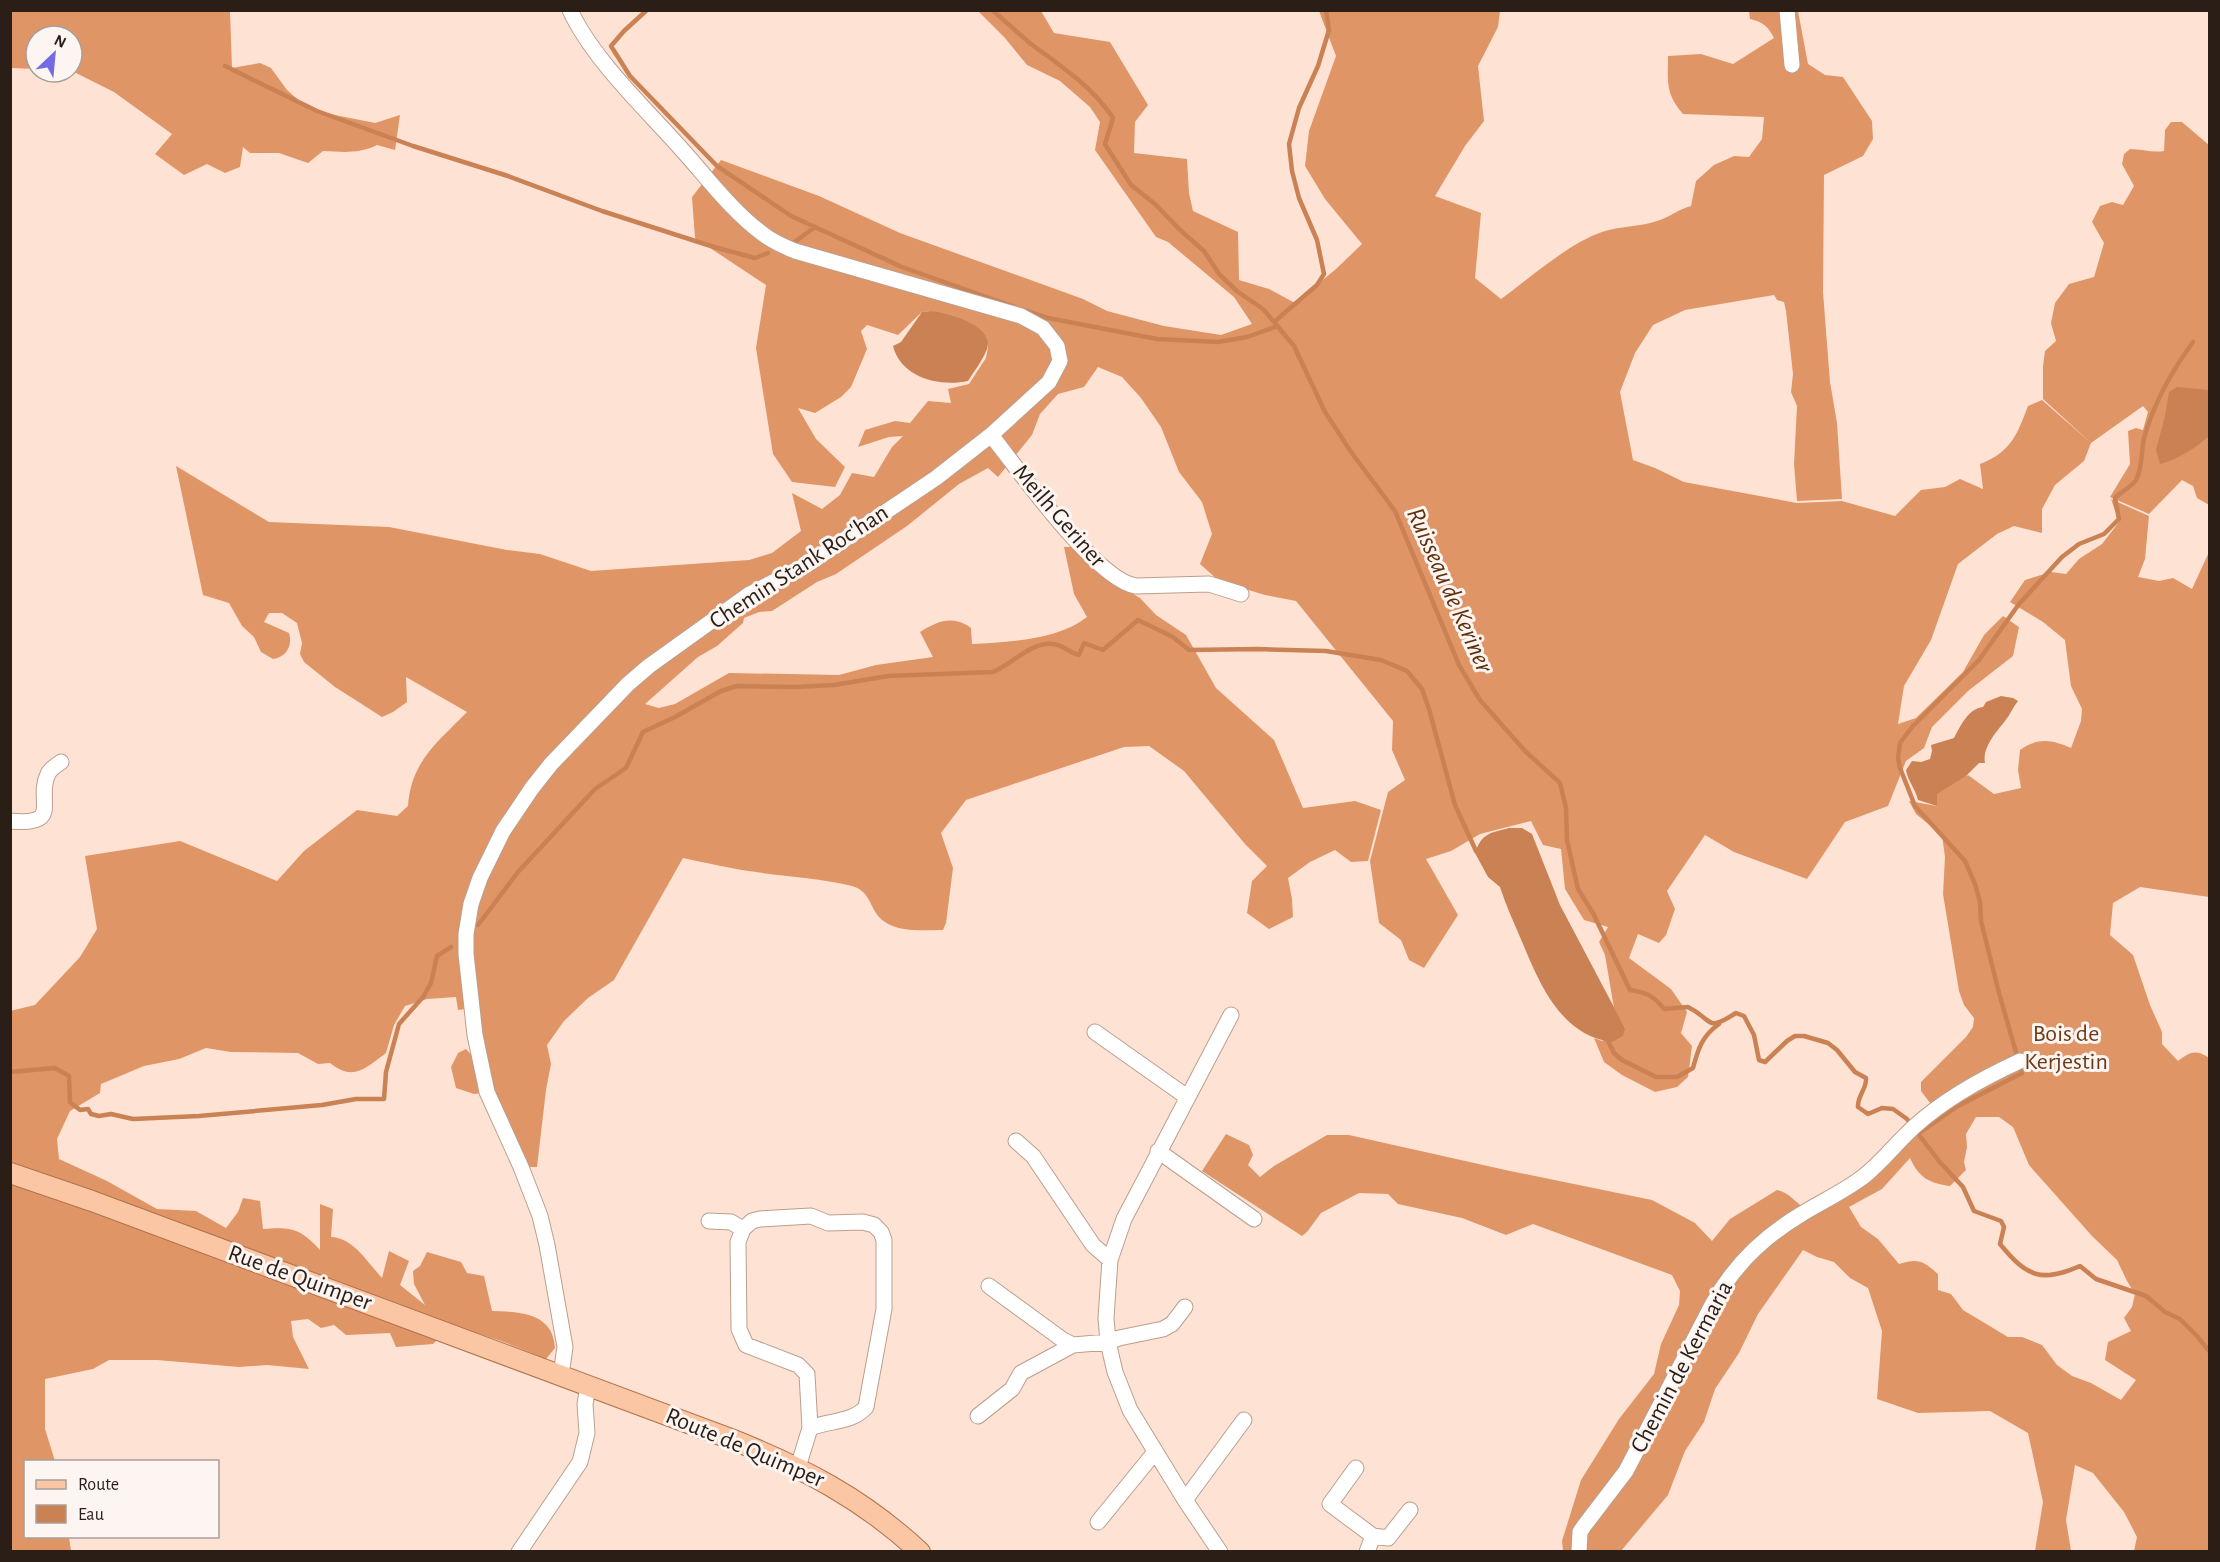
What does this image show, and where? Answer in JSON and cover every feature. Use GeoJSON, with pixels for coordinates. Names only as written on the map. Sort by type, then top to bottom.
{"type":"FeatureCollection","features":[{"type":"Feature","properties":{"kind":"main road","name":"Rue de Quimper"},"geometry":{"type":"LineString","coordinates":[[10,1173],[102,1204],[588,1386]]}},
{"type":"Feature","properties":{"kind":"main road","name":"Route de Quimper"},"geometry":{"type":"LineString","coordinates":[[588,1386],[731,1439],[798,1467],[865,1506],[920,1551]]}},
{"type":"Feature","properties":{"kind":"street","name":"Chemin Stank Roc'han"},"geometry":{"type":"LineString","coordinates":[[561,1375],[565,1347],[563,1329],[540,1216],[487,1092],[475,1035],[466,934],[471,904],[489,857],[516,810],[551,764],[610,701],[642,672],[748,596],[808,564],[936,478],[991,435],[1042,390],[1054,377],[1060,361],[1057,346],[1043,328],[1021,316],[795,251],[762,234],[726,199],[598,55],[578,28],[570,10]]}},
{"type":"Feature","properties":{"kind":"street"},"geometry":{"type":"LineString","coordinates":[[1787,10],[1792,65]]}},
{"type":"Feature","properties":{"kind":"street","name":"Meilh Geriner"},"geometry":{"type":"LineString","coordinates":[[991,435],[1057,518],[1094,560],[1113,577],[1136,586],[1209,584],[1241,594]]}},
{"type":"Feature","properties":{"kind":"street"},"geometry":{"type":"LineString","coordinates":[[10,821],[28,823],[40,817],[44,812],[46,776],[62,762]]}},
{"type":"Feature","properties":{"kind":"street"},"geometry":{"type":"LineString","coordinates":[[1220,1551],[1185,1500],[1130,1410],[1120,1388],[1108,1342],[1106,1318],[1110,1260],[1124,1219],[1231,1015]]}},
{"type":"Feature","properties":{"kind":"street"},"geometry":{"type":"LineString","coordinates":[[1095,1032],[1186,1097]]}},
{"type":"Feature","properties":{"kind":"street","name":"Chemin de Kermaria"},"geometry":{"type":"LineString","coordinates":[[1579,1551],[1580,1532],[1626,1471],[1712,1305],[1733,1270],[1778,1229],[1839,1194],[1866,1175],[1913,1128],[1964,1091],[2018,1062]]}},
{"type":"Feature","properties":{"kind":"street"},"geometry":{"type":"LineString","coordinates":[[1016,1141],[1033,1156],[1093,1245],[1110,1260]]}},
{"type":"Feature","properties":{"kind":"street"},"geometry":{"type":"LineString","coordinates":[[1158,1151],[1254,1219]]}},
{"type":"Feature","properties":{"kind":"street"},"geometry":{"type":"LineString","coordinates":[[798,1467],[810,1428],[807,1374],[798,1365],[746,1345],[739,1329],[738,1242],[743,1229],[752,1221],[811,1216],[828,1223],[863,1222],[874,1225],[881,1232],[884,1240],[884,1309],[866,1407],[860,1414],[851,1418],[825,1422],[810,1428]]}},
{"type":"Feature","properties":{"kind":"street"},"geometry":{"type":"LineString","coordinates":[[709,1221],[731,1222],[743,1229]]}},
{"type":"Feature","properties":{"kind":"street"},"geometry":{"type":"LineString","coordinates":[[989,1286],[1063,1340],[1073,1344],[1108,1342],[1163,1329],[1172,1324],[1185,1307]]}},
{"type":"Feature","properties":{"kind":"street"},"geometry":{"type":"LineString","coordinates":[[978,1416],[1012,1389],[1021,1373],[1073,1344]]}},
{"type":"Feature","properties":{"kind":"street"},"geometry":{"type":"LineString","coordinates":[[519,1551],[580,1462],[587,1433],[585,1404],[588,1386]]}},
{"type":"Feature","properties":{"kind":"street"},"geometry":{"type":"LineString","coordinates":[[1185,1500],[1244,1420]]}},
{"type":"Feature","properties":{"kind":"street"},"geometry":{"type":"LineString","coordinates":[[1098,1522],[1155,1452]]}},
{"type":"Feature","properties":{"kind":"street"},"geometry":{"type":"LineString","coordinates":[[1356,1468],[1330,1504],[1373,1536],[1388,1538],[1410,1510]]}},
{"type":"Feature","properties":{"kind":"street"},"geometry":{"type":"LineString","coordinates":[[1367,1551],[1373,1536]]}},
{"type":"Feature","properties":{"kind":"green space"},"geometry":{"type":"Polygon","coordinates":[[[11,10],[230,11],[232,68],[260,63],[271,68],[287,90],[310,110],[375,123],[400,115],[395,150],[377,145],[357,151],[323,151],[308,163],[279,153],[250,153],[243,147],[240,167],[225,173],[207,164],[184,175],[155,154],[172,134],[114,92],[84,77],[84,24],[24,24],[24,69],[11,68],[11,10]]]}},
{"type":"Feature","properties":{"kind":"green space"},"geometry":{"type":"Polygon","coordinates":[[[978,11],[1041,11],[1054,33],[1110,42],[1148,105],[1135,122],[1134,153],[1187,159],[1189,193],[1193,211],[1238,232],[1239,280],[1269,289],[1295,303],[1362,244],[1325,199],[1305,166],[1309,131],[1336,56],[1319,11],[1500,11],[1498,27],[1478,66],[1484,121],[1465,146],[1435,196],[1481,213],[1475,278],[1501,299],[1563,252],[1589,237],[1609,230],[1657,221],[1691,206],[1696,181],[1714,165],[1734,156],[1749,157],[1762,139],[1764,117],[1683,114],[1670,93],[1668,56],[1701,54],[1733,64],[1774,38],[1765,25],[1750,19],[1749,11],[1798,11],[1808,64],[1825,75],[1843,77],[1872,121],[1873,139],[1863,156],[1824,175],[1823,292],[1830,382],[1837,423],[1842,499],[1797,501],[1794,464],[1797,406],[1791,392],[1793,374],[1786,311],[1784,302],[1777,300],[1774,295],[1685,310],[1653,325],[1635,353],[1620,392],[1633,460],[1684,482],[1797,503],[1842,501],[1895,516],[1921,490],[1945,487],[1960,479],[1983,489],[1980,464],[2006,448],[2016,434],[2028,406],[2042,400],[2091,443],[2084,461],[2055,485],[2042,509],[2042,533],[2014,526],[1997,534],[1958,564],[1931,640],[1904,686],[1898,724],[1916,718],[1963,672],[1984,635],[2003,616],[2019,627],[2013,656],[1968,691],[1932,727],[1924,748],[1906,761],[1888,806],[1845,822],[1807,879],[1734,852],[1705,835],[1667,891],[1675,909],[1666,935],[1659,943],[1638,934],[1629,958],[1671,989],[1687,1012],[1681,1033],[1692,1046],[1688,1077],[1677,1087],[1655,1092],[1622,1075],[1604,1062],[1594,1038],[1602,1041],[1625,1028],[1614,1008],[1605,955],[1599,942],[1608,927],[1584,920],[1565,889],[1561,849],[1543,845],[1531,821],[1480,834],[1451,851],[1426,859],[1458,915],[1424,968],[1409,960],[1401,940],[1379,923],[1370,861],[1388,792],[1405,780],[1392,750],[1393,721],[1296,601],[1265,595],[1219,581],[1200,564],[1212,534],[1202,502],[1179,472],[1161,427],[1141,398],[1122,377],[1098,367],[1084,387],[1058,394],[1040,414],[1032,435],[998,477],[988,468],[959,484],[907,526],[836,574],[817,582],[772,611],[759,612],[744,618],[743,623],[717,646],[698,657],[645,704],[659,708],[675,704],[729,673],[839,675],[876,665],[933,657],[920,632],[946,621],[958,622],[971,628],[972,644],[1032,638],[1062,631],[1087,617],[1074,594],[1064,547],[1077,547],[1115,583],[1140,598],[1156,615],[1186,635],[1216,688],[1274,740],[1303,808],[1355,801],[1381,810],[1368,861],[1351,862],[1335,850],[1310,862],[1288,878],[1293,917],[1269,929],[1247,913],[1252,881],[1267,866],[1245,844],[1184,771],[1149,746],[1124,747],[966,800],[941,833],[953,868],[946,923],[943,930],[913,930],[891,926],[880,918],[864,893],[852,886],[816,879],[768,874],[683,858],[614,980],[588,998],[564,1021],[547,1045],[551,1064],[537,1167],[528,1167],[494,1092],[474,1094],[456,1088],[451,1067],[458,1053],[466,1049],[476,1060],[472,1008],[458,1010],[456,997],[427,999],[405,1006],[394,1025],[386,1053],[359,1071],[346,1072],[330,1063],[318,1064],[298,1053],[231,1052],[206,1048],[179,1059],[144,1066],[101,1084],[100,1093],[70,1111],[57,1139],[59,1159],[107,1181],[157,1209],[196,1211],[226,1228],[238,1212],[243,1198],[260,1201],[263,1229],[294,1230],[307,1237],[320,1250],[320,1204],[333,1209],[331,1237],[339,1238],[353,1246],[382,1278],[389,1251],[409,1261],[400,1285],[425,1305],[414,1284],[413,1271],[420,1266],[427,1252],[461,1262],[467,1273],[484,1276],[492,1311],[533,1316],[548,1327],[553,1336],[555,1348],[546,1359],[501,1341],[434,1319],[440,1337],[433,1344],[396,1347],[390,1333],[346,1335],[334,1325],[321,1328],[308,1319],[291,1321],[293,1337],[309,1369],[267,1365],[239,1367],[157,1360],[109,1360],[93,1369],[45,1379],[45,1429],[55,1460],[24,1460],[24,1538],[69,1538],[71,1551],[11,1551],[10,1011],[35,1005],[80,957],[97,929],[85,856],[180,841],[277,881],[304,851],[357,810],[397,816],[408,806],[410,790],[420,764],[436,743],[467,712],[406,677],[407,702],[382,717],[335,687],[304,662],[300,654],[302,643],[297,623],[282,613],[269,613],[264,622],[289,633],[290,642],[287,650],[282,656],[273,659],[261,652],[254,637],[242,626],[229,603],[203,595],[176,466],[269,522],[389,527],[507,550],[540,554],[591,571],[749,560],[772,553],[801,531],[792,493],[822,509],[840,495],[852,473],[874,477],[892,447],[903,436],[889,437],[858,447],[865,430],[895,421],[910,423],[928,401],[951,403],[948,389],[969,384],[986,358],[988,347],[986,337],[969,323],[931,311],[922,312],[898,335],[867,325],[861,331],[867,349],[851,387],[841,397],[815,413],[798,408],[816,439],[845,467],[835,487],[792,482],[773,454],[756,348],[766,285],[695,238],[692,197],[721,160],[819,196],[900,233],[1083,299],[1107,311],[1164,326],[1221,335],[1252,324],[1234,297],[1168,242],[1156,237],[1095,150],[1100,122],[1090,107],[1060,81],[1027,65],[1005,38],[978,11]]]}},
{"type":"Feature","properties":{"kind":"green space"},"geometry":{"type":"Polygon","coordinates":[[[2171,122],[2182,122],[2209,145],[2209,505],[2197,498],[2193,486],[2182,480],[2149,514],[2110,497],[2130,464],[2128,431],[2136,428],[2143,430],[2148,412],[2143,406],[2091,443],[2043,399],[2045,351],[2056,341],[2051,323],[2055,303],[2069,284],[2094,277],[2104,243],[2092,222],[2100,206],[2112,202],[2123,205],[2134,186],[2122,164],[2124,154],[2130,149],[2164,151],[2165,130],[2171,122]]]}},
{"type":"Feature","properties":{"kind":"green space","name":"Bois de Kerjestin"},"geometry":{"type":"Polygon","coordinates":[[[2111,499],[2149,516],[2145,559],[2138,577],[2159,581],[2173,578],[2192,589],[2209,552],[2209,897],[2140,887],[2113,903],[2110,935],[2133,955],[2162,1032],[2162,1044],[2178,1061],[2193,1053],[2200,1053],[2209,1058],[2209,1551],[2134,1551],[2137,1537],[2124,1512],[2093,1473],[2075,1465],[2066,1520],[2071,1551],[2035,1551],[2043,1502],[2028,1433],[1990,1411],[1918,1413],[1877,1399],[1882,1331],[1868,1288],[1850,1278],[1834,1262],[1803,1250],[1758,1314],[1739,1353],[1715,1389],[1704,1422],[1685,1451],[1668,1495],[1621,1551],[1563,1551],[1562,1541],[1581,1480],[1619,1419],[1654,1374],[1661,1344],[1679,1305],[1680,1291],[1672,1275],[1533,1224],[1506,1235],[1462,1218],[1398,1204],[1388,1194],[1359,1193],[1321,1213],[1302,1236],[1202,1171],[1226,1134],[1249,1145],[1253,1155],[1248,1165],[1260,1177],[1274,1166],[1327,1135],[1349,1135],[1652,1200],[1695,1223],[1712,1241],[1730,1219],[1777,1190],[1785,1193],[1809,1211],[1940,1116],[1921,1091],[1921,1082],[1966,1037],[1973,1027],[1974,1018],[1964,1005],[1959,991],[1943,894],[1945,857],[1942,835],[1916,814],[1909,801],[1937,806],[1936,794],[1968,775],[1994,794],[2021,788],[2018,770],[2020,750],[2033,743],[2046,741],[2071,748],[2081,721],[2082,709],[2071,686],[2065,640],[2043,622],[2010,602],[2025,580],[2051,572],[2066,574],[2079,559],[2102,544],[2119,522],[2111,499]],[[1976,1117],[1966,1134],[1967,1147],[1964,1162],[1966,1170],[1950,1186],[1925,1178],[1910,1158],[1882,1189],[1849,1207],[1861,1227],[1878,1239],[1899,1264],[1911,1261],[1920,1262],[1938,1274],[1938,1290],[1951,1294],[1963,1310],[2008,1337],[2022,1337],[2042,1345],[2057,1365],[2072,1376],[2091,1383],[2121,1400],[2136,1380],[2105,1360],[2108,1342],[2131,1331],[2124,1318],[2132,1307],[2135,1294],[2117,1260],[2092,1236],[2029,1165],[2013,1127],[1999,1117],[1976,1117]]]}},
{"type":"Feature","properties":{"kind":"water"},"geometry":{"type":"Polygon","coordinates":[[[922,312],[948,314],[968,322],[984,333],[988,341],[987,349],[968,381],[946,383],[923,378],[904,366],[897,357],[893,346],[901,342],[922,312]]]}},
{"type":"Feature","properties":{"kind":"water"},"geometry":{"type":"Polygon","coordinates":[[[2177,387],[2209,390],[2209,436],[2186,453],[2160,464],[2156,450],[2169,392],[2177,387]]]}},
{"type":"Feature","properties":{"kind":"water"},"geometry":{"type":"Polygon","coordinates":[[[2001,696],[2018,701],[1991,740],[1986,752],[1985,763],[1979,763],[1965,777],[1937,794],[1937,806],[1918,800],[1906,770],[1912,761],[1921,762],[1930,759],[1931,745],[1954,738],[1969,714],[1983,707],[1986,702],[2001,696]]]}},
{"type":"Feature","properties":{"kind":"water"},"geometry":{"type":"Polygon","coordinates":[[[1509,828],[1522,828],[1532,834],[1560,905],[1625,1028],[1623,1036],[1612,1042],[1595,1038],[1579,1030],[1555,1006],[1537,976],[1500,887],[1488,877],[1475,853],[1481,841],[1488,835],[1509,828]]]}},
{"type":"Feature","properties":{"kind":"waterway"},"geometry":{"type":"LineString","coordinates":[[647,10],[611,46],[630,76],[717,166],[791,216],[902,267],[1015,307]]}},
{"type":"Feature","properties":{"kind":"waterway","name":"Ruisseau de Keriner"},"geometry":{"type":"LineString","coordinates":[[992,10],[1096,96],[1113,118],[1105,144],[1131,185],[1155,204],[1204,251],[1219,274],[1238,292],[1263,309],[1294,346],[1325,412],[1351,452],[1395,511],[1459,665],[1480,700],[1525,751],[1560,783],[1566,808],[1567,840],[1578,889],[1593,913],[1630,990],[1649,995],[1664,1009],[1688,1007],[1714,1023],[1736,1013],[1744,1016],[1754,1035],[1759,1060],[1765,1062],[1795,1036],[1804,1036],[1828,1043],[1837,1050],[1855,1072],[1866,1078],[1858,1107],[1868,1114],[1882,1108],[1893,1109],[1907,1119],[1939,1161],[1963,1187],[1974,1211],[2001,1221],[2004,1227],[2000,1244],[2018,1264],[2035,1274],[2045,1275],[2080,1266],[2096,1279],[2146,1296],[2165,1312],[2180,1319],[2210,1352]]}},
{"type":"Feature","properties":{"kind":"waterway"},"geometry":{"type":"LineString","coordinates":[[1274,322],[1317,285],[1324,274],[1317,240],[1299,198],[1292,171],[1289,144],[1299,108],[1318,66],[1329,30],[1326,10]]}},
{"type":"Feature","properties":{"kind":"waterway"},"geometry":{"type":"LineString","coordinates":[[225,66],[317,111],[413,146],[714,247],[755,258],[768,253]]}},
{"type":"Feature","properties":{"kind":"waterway"},"geometry":{"type":"LineString","coordinates":[[792,244],[815,227]]}},
{"type":"Feature","properties":{"kind":"waterway"},"geometry":{"type":"LineString","coordinates":[[1023,310],[1048,318],[1157,339],[1218,342],[1247,337],[1278,326]]}},
{"type":"Feature","properties":{"kind":"waterway"},"geometry":{"type":"LineString","coordinates":[[1918,1134],[1958,1106],[2022,1073],[1981,921],[1980,902],[1975,884],[1965,861],[1915,806],[1900,768],[1898,758],[1900,743],[1912,727],[1979,660],[2019,604],[2062,557],[2079,544],[2104,534],[2119,519],[2115,498],[2136,480],[2141,464],[2144,438],[2153,412],[2170,376],[2193,342]]}},
{"type":"Feature","properties":{"kind":"waterway"},"geometry":{"type":"LineString","coordinates":[[478,925],[518,872],[595,789],[626,768],[643,732],[721,691],[737,686],[834,685],[888,676],[993,672],[1030,649],[1045,644],[1057,645],[1079,655],[1084,643],[1103,650],[1138,620],[1173,637],[1189,650],[1326,651],[1381,660],[1407,671],[1422,689],[1455,805],[1476,851],[1480,853]]}},
{"type":"Feature","properties":{"kind":"waterway"},"geometry":{"type":"LineString","coordinates":[[10,1072],[55,1068],[69,1076],[70,1102],[80,1110],[88,1109],[91,1114],[99,1116],[111,1114],[133,1119],[199,1116],[322,1105],[356,1099],[384,1099],[386,1072],[399,1024],[423,997],[431,983],[437,956],[451,947]]}},
{"type":"Feature","properties":{"kind":"waterway"},"geometry":{"type":"LineString","coordinates":[[1606,1037],[1614,1053],[1622,1060],[1656,1077],[1677,1077],[1693,1068],[1702,1043],[1708,1033],[1719,1024]]}}]}
